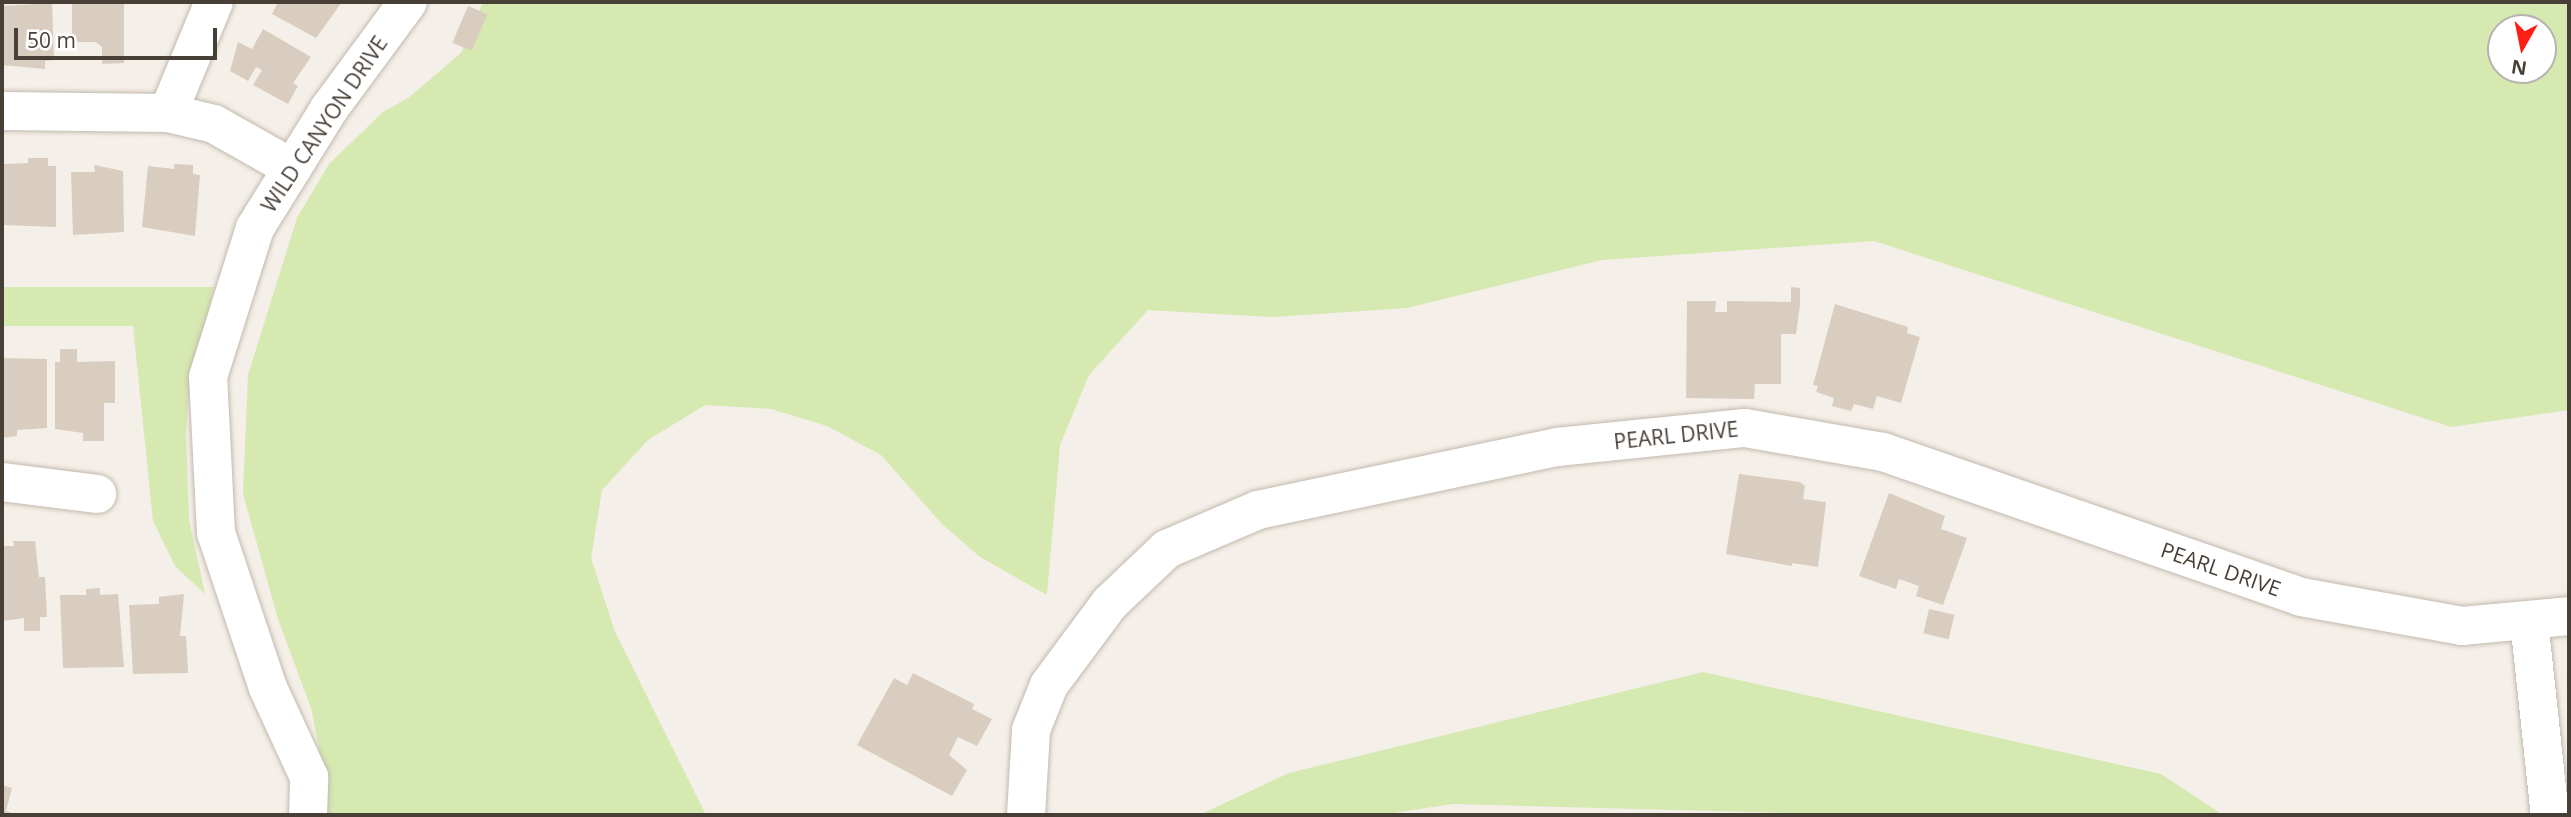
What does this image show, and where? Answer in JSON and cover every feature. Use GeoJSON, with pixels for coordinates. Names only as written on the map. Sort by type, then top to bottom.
{"type":"FeatureCollection","features":[{"type":"Feature","properties":{"kind":"street"},"geometry":{"type":"LineString","coordinates":[[168,113],[214,2]]}},
{"type":"Feature","properties":{"kind":"street","name":"WILD CANYON DRIVE"},"geometry":{"type":"LineString","coordinates":[[308,815],[309,776],[268,688],[216,533],[208,377],[255,228],[329,109],[408,2]]}},
{"type":"Feature","properties":{"kind":"street"},"geometry":{"type":"LineString","coordinates":[[2,111],[168,113],[214,124],[292,168]]}},
{"type":"Feature","properties":{"kind":"street","name":"PEARL DRIVE"},"geometry":{"type":"LineString","coordinates":[[1026,815],[1031,730],[1049,685],[1110,603],[1167,549],[1258,510],[1557,447],[1745,428],[1883,452],[2301,597],[2462,626],[2569,616]]}},
{"type":"Feature","properties":{"kind":"street"},"geometry":{"type":"LineString","coordinates":[[2,482],[97,494]]}},
{"type":"Feature","properties":{"kind":"street"},"geometry":{"type":"LineString","coordinates":[[2529,620],[2550,815]]}},
{"type":"Feature","properties":{"kind":"green space"},"geometry":{"type":"Polygon","coordinates":[[[483,2],[2569,2],[2569,410],[2451,427],[1874,241],[1602,260],[1407,308],[1273,317],[1148,310],[1089,375],[1060,445],[1047,595],[980,557],[942,524],[881,455],[827,426],[771,409],[705,405],[648,440],[602,490],[591,558],[615,632],[706,815],[324,815],[326,782],[311,708],[278,619],[243,494],[248,375],[297,218],[329,164],[383,112],[408,98],[461,53],[483,2]]]}},
{"type":"Feature","properties":{"kind":"green space"},"geometry":{"type":"Polygon","coordinates":[[[2,287],[214,287],[189,389],[186,433],[189,520],[205,594],[175,566],[153,521],[133,326],[2,326],[2,287]]]}},
{"type":"Feature","properties":{"kind":"green space"},"geometry":{"type":"Polygon","coordinates":[[[1703,672],[2161,774],[2223,815],[1859,815],[1453,804],[1379,815],[1199,815],[1289,773],[1703,672]]]}},
{"type":"Feature","properties":{"kind":"building"},"geometry":{"type":"Polygon","coordinates":[[[72,2],[124,2],[124,63],[102,64],[102,47],[96,42],[72,42],[72,2]]]}},
{"type":"Feature","properties":{"kind":"building"},"geometry":{"type":"Polygon","coordinates":[[[273,2],[342,2],[316,38],[272,14],[277,4],[273,2]]]}},
{"type":"Feature","properties":{"kind":"building"},"geometry":{"type":"Polygon","coordinates":[[[52,3],[54,60],[45,61],[45,69],[2,65],[2,6],[52,3]]]}},
{"type":"Feature","properties":{"kind":"building"},"geometry":{"type":"Polygon","coordinates":[[[468,6],[487,14],[472,51],[452,43],[468,6]]]}},
{"type":"Feature","properties":{"kind":"building"},"geometry":{"type":"Polygon","coordinates":[[[263,29],[311,57],[293,83],[298,86],[288,104],[253,85],[262,70],[256,67],[248,81],[230,71],[238,42],[252,49],[263,29]]]}},
{"type":"Feature","properties":{"kind":"building"},"geometry":{"type":"Polygon","coordinates":[[[28,158],[48,158],[48,166],[56,166],[56,227],[3,225],[3,164],[28,163],[28,158]]]}},
{"type":"Feature","properties":{"kind":"building"},"geometry":{"type":"Polygon","coordinates":[[[174,164],[193,165],[193,174],[200,175],[195,236],[142,227],[148,166],[174,169],[174,164]]]}},
{"type":"Feature","properties":{"kind":"building"},"geometry":{"type":"Polygon","coordinates":[[[94,165],[123,171],[124,232],[73,235],[71,172],[95,172],[94,165]]]}},
{"type":"Feature","properties":{"kind":"building"},"geometry":{"type":"Polygon","coordinates":[[[1791,287],[1800,288],[1800,305],[1796,334],[1781,334],[1781,384],[1755,384],[1754,399],[1686,398],[1687,301],[1716,301],[1715,312],[1727,312],[1727,301],[1791,302],[1791,287]]]}},
{"type":"Feature","properties":{"kind":"building"},"geometry":{"type":"Polygon","coordinates":[[[1835,304],[1908,327],[1907,333],[1920,337],[1901,403],[1877,396],[1873,409],[1854,404],[1851,411],[1832,406],[1834,398],[1816,392],[1818,386],[1813,385],[1835,304]]]}},
{"type":"Feature","properties":{"kind":"building"},"geometry":{"type":"Polygon","coordinates":[[[60,349],[77,349],[77,362],[115,361],[115,403],[104,403],[104,441],[83,441],[83,433],[55,429],[55,362],[60,362],[60,349]]]}},
{"type":"Feature","properties":{"kind":"building"},"geometry":{"type":"Polygon","coordinates":[[[2,358],[47,359],[47,428],[17,430],[17,436],[2,438],[2,358]]]}},
{"type":"Feature","properties":{"kind":"building"},"geometry":{"type":"Polygon","coordinates":[[[1739,474],[1800,482],[1805,486],[1803,499],[1826,502],[1818,567],[1792,563],[1792,566],[1726,554],[1739,474]]]}},
{"type":"Feature","properties":{"kind":"building"},"geometry":{"type":"Polygon","coordinates":[[[1889,493],[1945,516],[1941,529],[1967,538],[1943,605],[1916,596],[1919,586],[1899,579],[1896,589],[1859,576],[1889,493]]]}},
{"type":"Feature","properties":{"kind":"building"},"geometry":{"type":"Polygon","coordinates":[[[13,541],[35,541],[39,577],[45,577],[47,617],[40,617],[40,631],[24,631],[24,618],[2,621],[2,546],[14,546],[13,541]]]}},
{"type":"Feature","properties":{"kind":"building"},"geometry":{"type":"Polygon","coordinates":[[[100,588],[100,595],[118,594],[124,667],[63,668],[60,595],[86,595],[86,589],[100,588]]]}},
{"type":"Feature","properties":{"kind":"building"},"geometry":{"type":"Polygon","coordinates":[[[184,594],[180,636],[186,636],[188,673],[133,674],[129,605],[159,604],[159,597],[184,594]]]}},
{"type":"Feature","properties":{"kind":"building"},"geometry":{"type":"Polygon","coordinates":[[[1929,609],[1954,615],[1949,639],[1923,633],[1929,609]]]}},
{"type":"Feature","properties":{"kind":"building"},"geometry":{"type":"Polygon","coordinates":[[[913,673],[974,704],[972,709],[992,719],[977,746],[958,737],[949,755],[967,770],[952,796],[857,745],[894,678],[907,685],[913,673]]]}},
{"type":"Feature","properties":{"kind":"building"},"geometry":{"type":"Polygon","coordinates":[[[2,785],[12,788],[6,811],[17,815],[2,815],[2,785]]]}}]}
